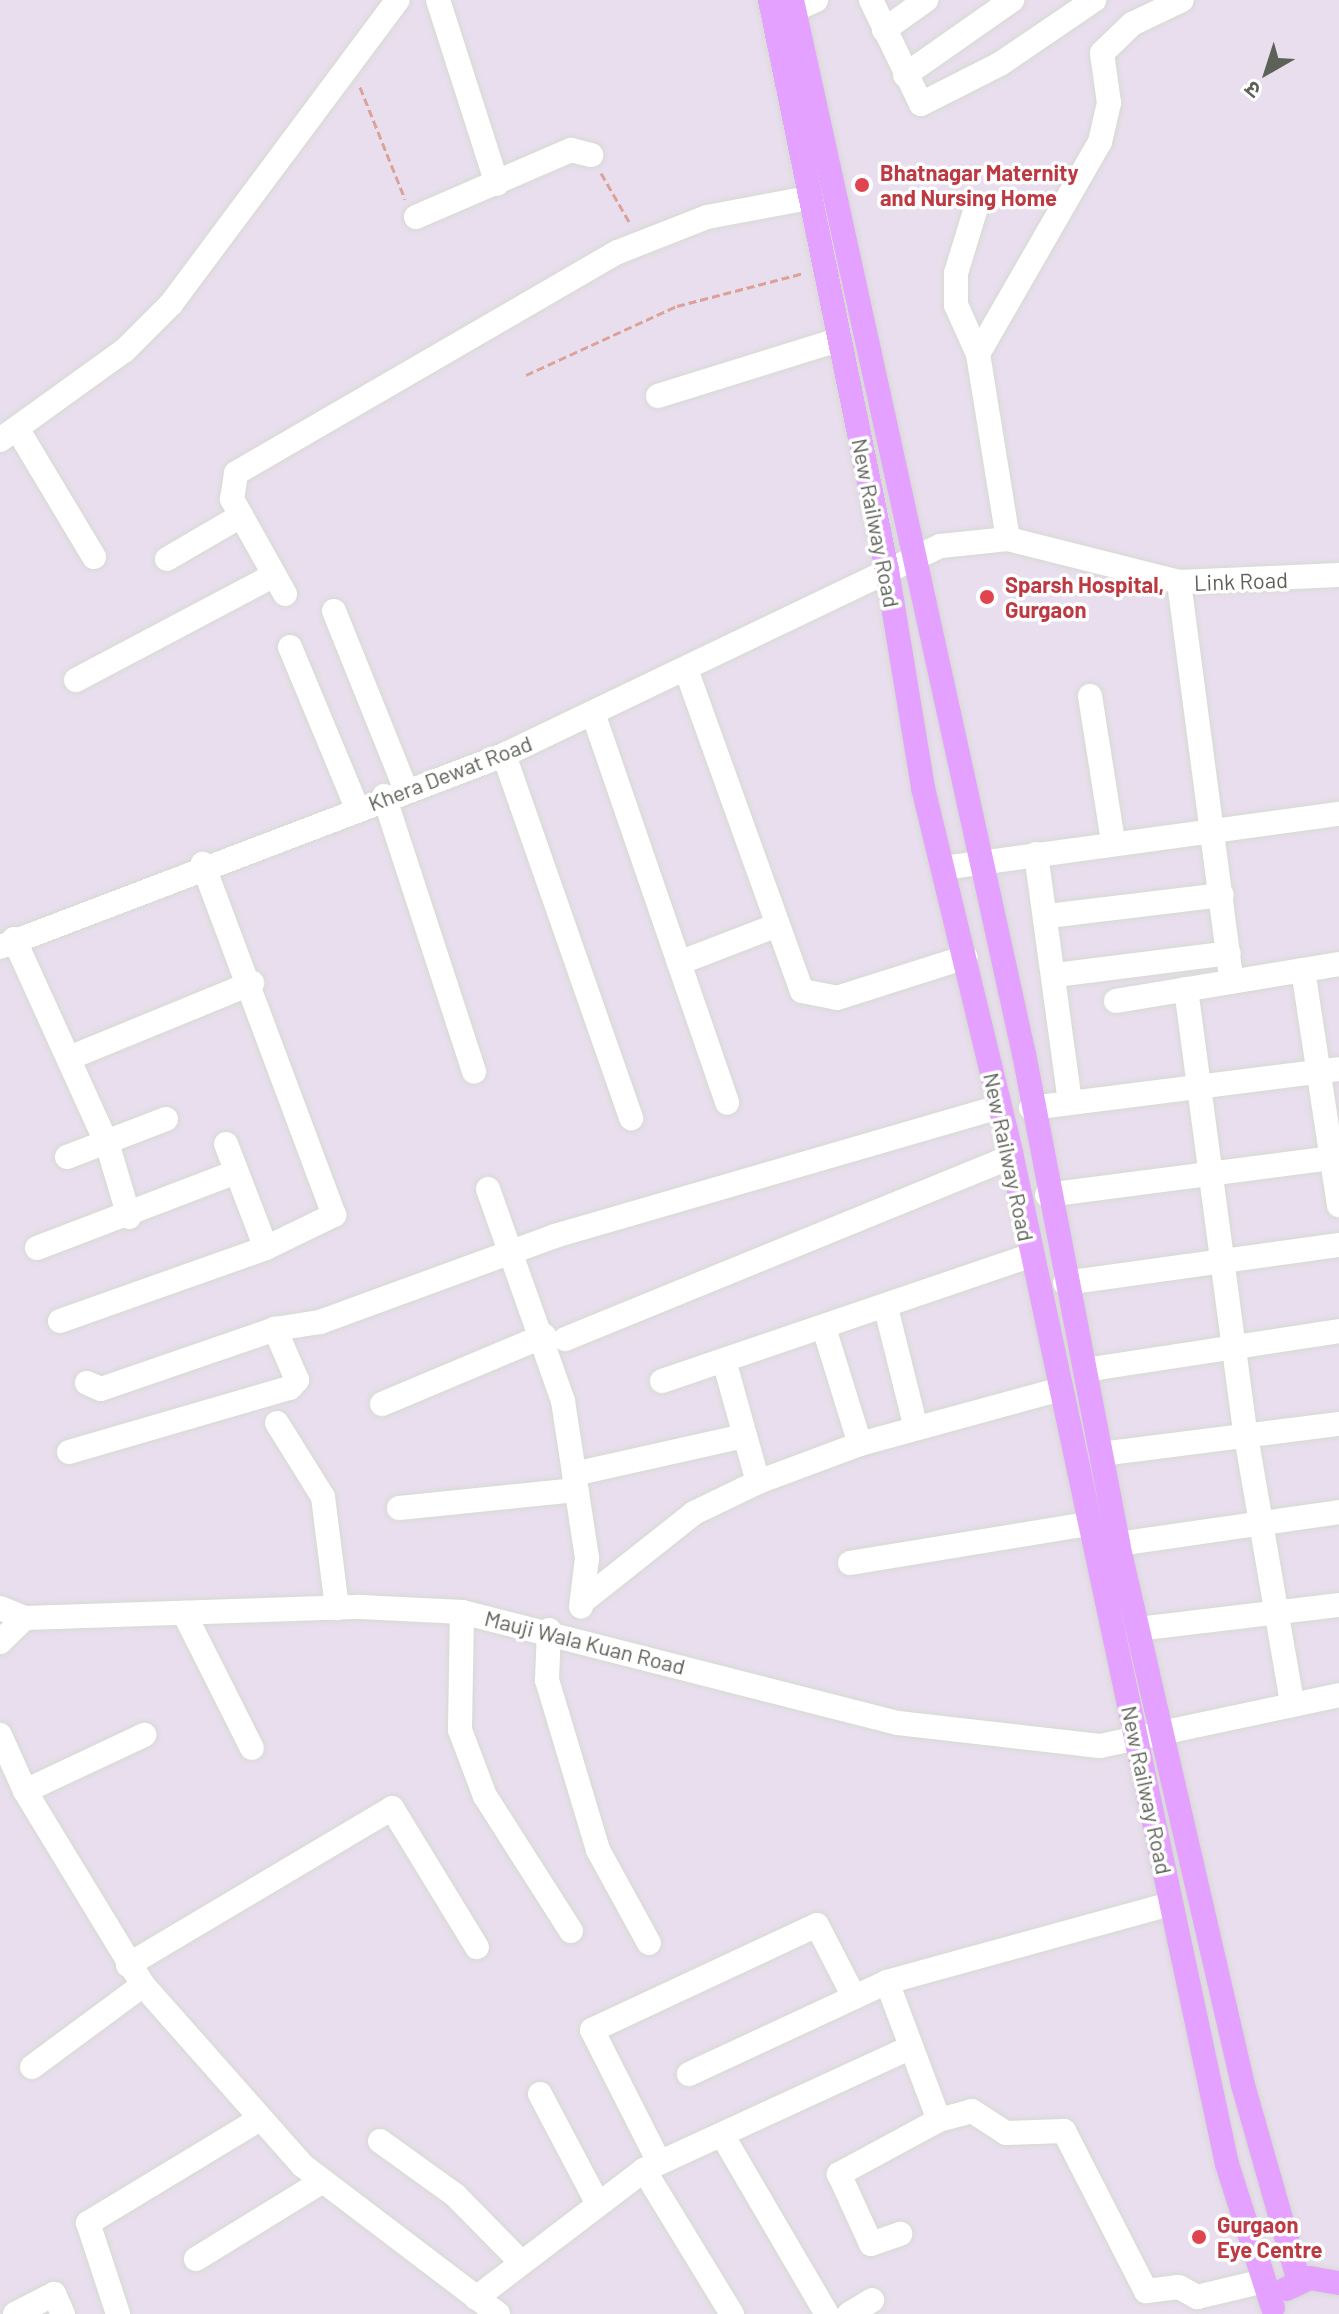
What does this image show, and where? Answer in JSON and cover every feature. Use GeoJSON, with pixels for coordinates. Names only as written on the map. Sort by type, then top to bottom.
{"type":"FeatureCollection","features":[{"type":"Feature","properties":{"kind":"main road","name":"New Railway Road"},"geometry":{"type":"LineString","coordinates":[[782,8],[809,198],[887,570],[943,868],[1012,1157],[1057,1390],[1150,1793],[1170,1904],[1227,2164],[1272,2311]]}},
{"type":"Feature","properties":{"kind":"main road","name":"New Railway Road"},"geometry":{"type":"LineString","coordinates":[[782,8],[911,557],[1031,1108],[1118,1544],[1165,1731],[1243,2085],[1299,2281]]}},
{"type":"Feature","properties":{"kind":"main road"},"geometry":{"type":"LineString","coordinates":[[1150,1793],[1177,1786]]}},
{"type":"Feature","properties":{"kind":"main road"},"geometry":{"type":"LineString","coordinates":[[1272,2311],[1299,2281],[1338,2279]]}},
{"type":"Feature","properties":{"kind":"street"},"geometry":{"type":"LineString","coordinates":[[94,557],[9,435],[125,350],[171,304],[398,0]]}},
{"type":"Feature","properties":{"kind":"street"},"geometry":{"type":"LineString","coordinates":[[438,0],[497,184]]}},
{"type":"Feature","properties":{"kind":"street"},"geometry":{"type":"LineString","coordinates":[[782,8],[816,0]]}},
{"type":"Feature","properties":{"kind":"street"},"geometry":{"type":"LineString","coordinates":[[871,0],[915,99],[929,103],[1094,0]]}},
{"type":"Feature","properties":{"kind":"street"},"geometry":{"type":"LineString","coordinates":[[884,30],[926,0]]}},
{"type":"Feature","properties":{"kind":"street"},"geometry":{"type":"LineString","coordinates":[[905,75],[1012,0]]}},
{"type":"Feature","properties":{"kind":"street"},"geometry":{"type":"LineString","coordinates":[[978,354],[1090,167],[1109,103],[1102,53],[1132,24],[1182,0]]}},
{"type":"Feature","properties":{"kind":"street"},"geometry":{"type":"LineString","coordinates":[[416,217],[571,150],[591,155]]}},
{"type":"Feature","properties":{"kind":"street"},"geometry":{"type":"LineString","coordinates":[[76,680],[280,585],[241,516],[232,477],[253,460],[641,243],[707,217],[809,198]]}},
{"type":"Feature","properties":{"kind":"street"},"geometry":{"type":"LineString","coordinates":[[975,211],[956,273],[956,305],[978,354],[1008,539]]}},
{"type":"Feature","properties":{"kind":"street"},"geometry":{"type":"LineString","coordinates":[[658,396],[838,340]]}},
{"type":"Feature","properties":{"kind":"street"},"geometry":{"type":"LineString","coordinates":[[167,559],[241,516]]}},
{"type":"Feature","properties":{"kind":"street","name":"Link Road"},"geometry":{"type":"LineString","coordinates":[[887,570],[911,557],[969,540],[1008,539],[1179,582],[1339,575]]}},
{"type":"Feature","properties":{"kind":"street","name":"Khera Dewat Road"},"geometry":{"type":"LineString","coordinates":[[7,943],[203,864],[504,755],[687,672],[887,570]]}},
{"type":"Feature","properties":{"kind":"street"},"geometry":{"type":"LineString","coordinates":[[1179,582],[1216,826],[1232,982]]}},
{"type":"Feature","properties":{"kind":"street"},"geometry":{"type":"LineString","coordinates":[[334,611],[395,793],[474,1072]]}},
{"type":"Feature","properties":{"kind":"street"},"geometry":{"type":"LineString","coordinates":[[290,647],[357,808]]}},
{"type":"Feature","properties":{"kind":"street"},"geometry":{"type":"LineString","coordinates":[[687,672],[791,974],[815,999],[966,957]]}},
{"type":"Feature","properties":{"kind":"street"},"geometry":{"type":"LineString","coordinates":[[1090,696],[1113,841]]}},
{"type":"Feature","properties":{"kind":"street"},"geometry":{"type":"LineString","coordinates":[[594,716],[727,1103]]}},
{"type":"Feature","properties":{"kind":"street"},"geometry":{"type":"LineString","coordinates":[[504,755],[631,1118]]}},
{"type":"Feature","properties":{"kind":"street"},"geometry":{"type":"LineString","coordinates":[[943,868],[978,866],[1216,826],[1339,814]]}},
{"type":"Feature","properties":{"kind":"street"},"geometry":{"type":"LineString","coordinates":[[1036,854],[1048,916],[1070,1101]]}},
{"type":"Feature","properties":{"kind":"street"},"geometry":{"type":"LineString","coordinates":[[60,1321],[266,1248],[325,1223],[334,1210],[252,983],[203,864]]}},
{"type":"Feature","properties":{"kind":"street"},"geometry":{"type":"LineString","coordinates":[[1048,916],[1222,895]]}},
{"type":"Feature","properties":{"kind":"street"},"geometry":{"type":"LineString","coordinates":[[679,963],[775,926]]}},
{"type":"Feature","properties":{"kind":"street"},"geometry":{"type":"LineString","coordinates":[[7,943],[69,1058],[108,1146],[129,1217]]}},
{"type":"Feature","properties":{"kind":"street"},"geometry":{"type":"LineString","coordinates":[[1056,975],[1229,953]]}},
{"type":"Feature","properties":{"kind":"street"},"geometry":{"type":"LineString","coordinates":[[1116,1001],[1339,964]]}},
{"type":"Feature","properties":{"kind":"street"},"geometry":{"type":"LineString","coordinates":[[1303,970],[1329,1070],[1339,1205]]}},
{"type":"Feature","properties":{"kind":"street"},"geometry":{"type":"LineString","coordinates":[[69,1058],[252,983]]}},
{"type":"Feature","properties":{"kind":"street"},"geometry":{"type":"LineString","coordinates":[[1186,989],[1204,1083],[1246,1436],[1292,1701]]}},
{"type":"Feature","properties":{"kind":"street"},"geometry":{"type":"LineString","coordinates":[[1031,1108],[1204,1083],[1329,1070]]}},
{"type":"Feature","properties":{"kind":"street"},"geometry":{"type":"LineString","coordinates":[[87,1383],[101,1389],[275,1329],[320,1322],[510,1251],[1000,1107]]}},
{"type":"Feature","properties":{"kind":"street"},"geometry":{"type":"LineString","coordinates":[[67,1157],[108,1146],[166,1119]]}},
{"type":"Feature","properties":{"kind":"street"},"geometry":{"type":"LineString","coordinates":[[226,1144],[266,1248]]}},
{"type":"Feature","properties":{"kind":"street"},"geometry":{"type":"LineString","coordinates":[[382,1404],[1012,1157]]}},
{"type":"Feature","properties":{"kind":"street"},"geometry":{"type":"LineString","coordinates":[[1047,1195],[1336,1157]]}},
{"type":"Feature","properties":{"kind":"street"},"geometry":{"type":"LineString","coordinates":[[37,1248],[129,1217],[236,1172]]}},
{"type":"Feature","properties":{"kind":"street"},"geometry":{"type":"LineString","coordinates":[[488,1189],[510,1251],[555,1337],[587,1558],[583,1601]]}},
{"type":"Feature","properties":{"kind":"street"},"geometry":{"type":"LineString","coordinates":[[1065,1283],[1339,1245]]}},
{"type":"Feature","properties":{"kind":"street"},"geometry":{"type":"LineString","coordinates":[[662,1381],[725,1364],[1029,1256]]}},
{"type":"Feature","properties":{"kind":"street"},"geometry":{"type":"LineString","coordinates":[[886,1308],[916,1428]]}},
{"type":"Feature","properties":{"kind":"street"},"geometry":{"type":"LineString","coordinates":[[824,1328],[860,1444]]}},
{"type":"Feature","properties":{"kind":"street"},"geometry":{"type":"LineString","coordinates":[[69,1452],[290,1388],[297,1380],[275,1329]]}},
{"type":"Feature","properties":{"kind":"street"},"geometry":{"type":"LineString","coordinates":[[1085,1370],[1339,1331]]}},
{"type":"Feature","properties":{"kind":"street"},"geometry":{"type":"LineString","coordinates":[[725,1364],[758,1482]]}},
{"type":"Feature","properties":{"kind":"street"},"geometry":{"type":"LineString","coordinates":[[649,1943],[598,1850],[547,1680],[560,1632],[583,1601],[694,1513],[758,1482],[860,1444],[1057,1390]]}},
{"type":"Feature","properties":{"kind":"street"},"geometry":{"type":"LineString","coordinates":[[277,1423],[323,1497],[337,1608]]}},
{"type":"Feature","properties":{"kind":"street"},"geometry":{"type":"LineString","coordinates":[[1101,1454],[1339,1424]]}},
{"type":"Feature","properties":{"kind":"street"},"geometry":{"type":"LineString","coordinates":[[399,1508],[575,1482],[744,1436]]}},
{"type":"Feature","properties":{"kind":"street"},"geometry":{"type":"LineString","coordinates":[[1118,1544],[1261,1526],[1339,1512]]}},
{"type":"Feature","properties":{"kind":"street"},"geometry":{"type":"LineString","coordinates":[[850,1563],[1089,1524]]}},
{"type":"Feature","properties":{"kind":"street"},"geometry":{"type":"LineString","coordinates":[[1138,1629],[1339,1605]]}},
{"type":"Feature","properties":{"kind":"street"},"geometry":{"type":"LineString","coordinates":[[0,1608],[25,1618],[0,1642]]}},
{"type":"Feature","properties":{"kind":"street","name":"Mauji Wala Kuan Road"},"geometry":{"type":"LineString","coordinates":[[25,1618],[337,1608],[462,1612],[560,1632],[898,1723],[1100,1746],[1292,1701],[1339,1695]]}},
{"type":"Feature","properties":{"kind":"street"},"geometry":{"type":"LineString","coordinates":[[462,1612],[460,1730],[485,1796],[571,1931]]}},
{"type":"Feature","properties":{"kind":"street"},"geometry":{"type":"LineString","coordinates":[[184,1613],[252,1748]]}},
{"type":"Feature","properties":{"kind":"street"},"geometry":{"type":"LineString","coordinates":[[0,1735],[25,1791],[128,1965],[143,1985],[260,2119],[321,2182],[498,2314]]}},
{"type":"Feature","properties":{"kind":"street"},"geometry":{"type":"LineString","coordinates":[[25,1791],[144,1735]]}},
{"type":"Feature","properties":{"kind":"street"},"geometry":{"type":"LineString","coordinates":[[128,1965],[392,1808],[477,1947]]}},
{"type":"Feature","properties":{"kind":"street"},"geometry":{"type":"LineString","coordinates":[[689,2074],[887,1982],[1170,1904]]}},
{"type":"Feature","properties":{"kind":"street"},"geometry":{"type":"LineString","coordinates":[[732,2314],[651,2166],[592,2030],[817,1925],[854,1997]]}},
{"type":"Feature","properties":{"kind":"street"},"geometry":{"type":"LineString","coordinates":[[887,1982],[939,2120]]}},
{"type":"Feature","properties":{"kind":"street"},"geometry":{"type":"LineString","coordinates":[[32,2067],[143,1985]]}},
{"type":"Feature","properties":{"kind":"street"},"geometry":{"type":"LineString","coordinates":[[476,2298],[518,2259],[596,2200],[651,2166],[724,2138],[911,2047]]}},
{"type":"Feature","properties":{"kind":"street"},"geometry":{"type":"LineString","coordinates":[[540,2094],[596,2200]]}},
{"type":"Feature","properties":{"kind":"street"},"geometry":{"type":"LineString","coordinates":[[900,2234],[871,2244],[839,2174],[939,2120],[972,2111],[1006,2133],[1064,2131],[1146,2291],[1179,2287],[1197,2297],[1264,2281]]}},
{"type":"Feature","properties":{"kind":"street"},"geometry":{"type":"LineString","coordinates":[[118,2314],[88,2223],[260,2119]]}},
{"type":"Feature","properties":{"kind":"street"},"geometry":{"type":"LineString","coordinates":[[724,2138],[827,2314]]}},
{"type":"Feature","properties":{"kind":"street"},"geometry":{"type":"LineString","coordinates":[[380,2141],[455,2195],[518,2259]]}},
{"type":"Feature","properties":{"kind":"street"},"geometry":{"type":"LineString","coordinates":[[196,2259],[321,2182]]}},
{"type":"Feature","properties":{"kind":"street"},"geometry":{"type":"LineString","coordinates":[[15,2314],[54,2294],[63,2314]]}},
{"type":"Feature","properties":{"kind":"street"},"geometry":{"type":"LineString","coordinates":[[849,2314],[872,2300]]}},
{"type":"Feature","properties":{"kind":"path"},"geometry":{"type":"LineString","coordinates":[[352,65],[416,217]]}},
{"type":"Feature","properties":{"kind":"path"},"geometry":{"type":"LineString","coordinates":[[591,155],[641,243]]}},
{"type":"Feature","properties":{"kind":"path"},"geometry":{"type":"LineString","coordinates":[[526,375],[677,306],[823,268]]}},
{"type":"Feature","properties":{"kind":"place","name":"Bhatnagar Maternity and Nursing Home"},"geometry":{"type":"Point","coordinates":[862,185]}},
{"type":"Feature","properties":{"kind":"place","name":"Sparsh Hospital, Gurgaon"},"geometry":{"type":"Point","coordinates":[987,597]}},
{"type":"Feature","properties":{"kind":"place","name":"Gurgaon Eye Centre"},"geometry":{"type":"Point","coordinates":[1199,2237]}}]}
